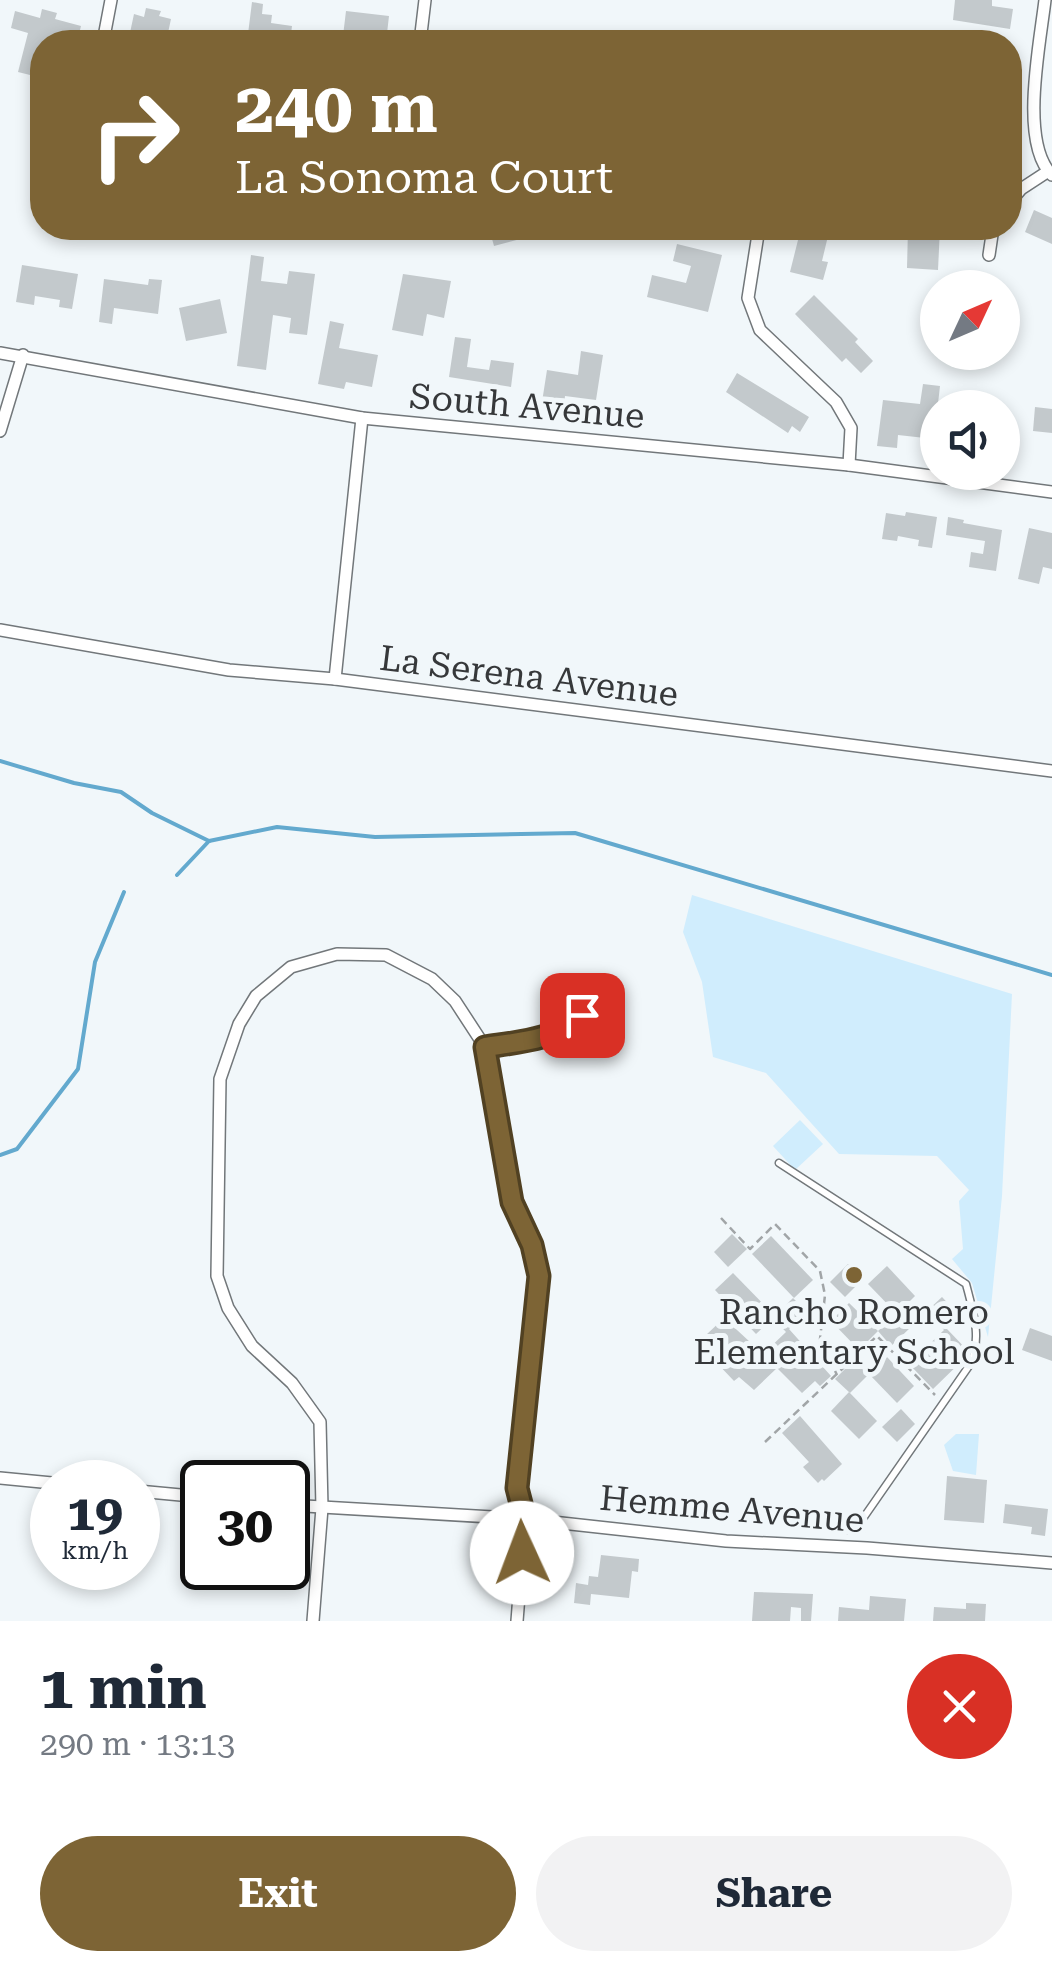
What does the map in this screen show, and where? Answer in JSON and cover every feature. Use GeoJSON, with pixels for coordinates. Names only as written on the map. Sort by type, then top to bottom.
{"type":"FeatureCollection","features":[{"type":"Feature","properties":{"kind":"street"},"geometry":{"type":"LineString","coordinates":[[106,30],[111,0]]}},
{"type":"Feature","properties":{"kind":"street"},"geometry":{"type":"LineString","coordinates":[[421,30],[425,0]]}},
{"type":"Feature","properties":{"kind":"street"},"geometry":{"type":"LineString","coordinates":[[1022,189],[1050,174],[1036,144],[1035,86],[1045,0]]}},
{"type":"Feature","properties":{"kind":"street"},"geometry":{"type":"LineString","coordinates":[[757,240],[748,298],[760,330],[836,402],[852,428],[849,465]]}},
{"type":"Feature","properties":{"kind":"street"},"geometry":{"type":"LineString","coordinates":[[989,255],[991,240]]}},
{"type":"Feature","properties":{"kind":"street","name":"South Avenue"},"geometry":{"type":"LineString","coordinates":[[0,353],[362,418],[849,465],[1052,492]]}},
{"type":"Feature","properties":{"kind":"street"},"geometry":{"type":"LineString","coordinates":[[0,431],[23,355]]}},
{"type":"Feature","properties":{"kind":"street"},"geometry":{"type":"LineString","coordinates":[[335,679],[362,418]]}},
{"type":"Feature","properties":{"kind":"street","name":"La Serena Avenue"},"geometry":{"type":"LineString","coordinates":[[0,630],[229,670],[335,679],[1052,771]]}},
{"type":"Feature","properties":{"kind":"street"},"geometry":{"type":"LineString","coordinates":[[313,1621],[322,1508],[320,1422],[292,1383],[252,1346],[228,1308],[218,1276],[220,1080],[239,1024],[256,996],[292,967],[336,954],[386,955],[410,965],[444,990],[485,1047],[512,1202],[532,1245],[539,1276],[517,1488],[525,1519],[517,1621]]}},
{"type":"Feature","properties":{"kind":"street"},"geometry":{"type":"LineString","coordinates":[[485,1047],[552,1034],[570,1027],[582,1015]]}},
{"type":"Feature","properties":{"kind":"street"},"geometry":{"type":"LineString","coordinates":[[0,1478],[30,1481]]}},
{"type":"Feature","properties":{"kind":"street","name":"Hemme Avenue"},"geometry":{"type":"LineString","coordinates":[[310,1507],[525,1519],[726,1541],[1052,1563]]}},
{"type":"Feature","properties":{"kind":"lane"},"geometry":{"type":"LineString","coordinates":[[778,1163],[966,1284],[975,1321],[975,1354],[864,1517],[848,1530]]}},
{"type":"Feature","properties":{"kind":"path"},"geometry":{"type":"LineString","coordinates":[[722,1218],[750,1248],[774,1224],[820,1270],[826,1295],[820,1339],[836,1375]]}},
{"type":"Feature","properties":{"kind":"path"},"geometry":{"type":"LineString","coordinates":[[765,1442],[878,1336],[942,1404]]}},
{"type":"Feature","properties":{"kind":"shaded area"},"geometry":{"type":"Polygon","coordinates":[[[692,895],[1012,994],[1002,1196],[988,1337],[972,1283],[952,1259],[963,1249],[959,1201],[969,1190],[937,1156],[839,1154],[766,1073],[713,1057],[702,982],[683,932],[692,895]]]}},
{"type":"Feature","properties":{"kind":"shaded area"},"geometry":{"type":"Polygon","coordinates":[[[800,1120],[823,1144],[795,1170],[773,1146],[800,1120]]]}},
{"type":"Feature","properties":{"kind":"shaded area"},"geometry":{"type":"Polygon","coordinates":[[[956,1434],[979,1434],[976,1475],[953,1471],[944,1445],[956,1434]]]}},
{"type":"Feature","properties":{"kind":"building"},"geometry":{"type":"Polygon","coordinates":[[[955,0],[992,0],[992,6],[1013,9],[1010,29],[953,20],[955,0]]]}},
{"type":"Feature","properties":{"kind":"building"},"geometry":{"type":"Polygon","coordinates":[[[252,2],[263,4],[262,14],[272,15],[271,23],[292,26],[292,30],[248,30],[252,2]]]}},
{"type":"Feature","properties":{"kind":"building"},"geometry":{"type":"Polygon","coordinates":[[[146,8],[161,11],[159,16],[171,19],[169,30],[131,30],[134,14],[144,17],[146,8]]]}},
{"type":"Feature","properties":{"kind":"building"},"geometry":{"type":"Polygon","coordinates":[[[42,9],[57,13],[55,19],[81,26],[80,30],[30,30],[30,75],[18,72],[28,33],[11,28],[15,11],[40,18],[42,9]]]}},
{"type":"Feature","properties":{"kind":"building"},"geometry":{"type":"Polygon","coordinates":[[[346,11],[389,16],[387,30],[344,30],[346,11]]]}},
{"type":"Feature","properties":{"kind":"building"},"geometry":{"type":"Polygon","coordinates":[[[1034,210],[1052,218],[1052,244],[1025,232],[1034,210]]]}},
{"type":"Feature","properties":{"kind":"building"},"geometry":{"type":"Polygon","coordinates":[[[492,240],[517,240],[494,246],[492,240]]]}},
{"type":"Feature","properties":{"kind":"building"},"geometry":{"type":"Polygon","coordinates":[[[798,240],[827,240],[822,261],[828,262],[823,280],[790,272],[798,240]]]}},
{"type":"Feature","properties":{"kind":"building"},"geometry":{"type":"Polygon","coordinates":[[[908,240],[939,240],[938,270],[907,268],[908,240]]]}},
{"type":"Feature","properties":{"kind":"building"},"geometry":{"type":"Polygon","coordinates":[[[677,244],[722,255],[708,312],[647,297],[652,275],[686,283],[691,266],[673,261],[677,244]]]}},
{"type":"Feature","properties":{"kind":"building"},"geometry":{"type":"Polygon","coordinates":[[[251,255],[264,257],[261,281],[287,284],[289,271],[315,274],[307,335],[289,333],[291,318],[273,315],[266,370],[237,366],[251,255]]]}},
{"type":"Feature","properties":{"kind":"building"},"geometry":{"type":"Polygon","coordinates":[[[22,265],[78,274],[72,309],[59,307],[60,300],[35,296],[34,305],[16,302],[22,265]]]}},
{"type":"Feature","properties":{"kind":"building"},"geometry":{"type":"Polygon","coordinates":[[[403,274],[451,281],[444,318],[427,314],[423,336],[392,330],[403,274]]]}},
{"type":"Feature","properties":{"kind":"building"},"geometry":{"type":"Polygon","coordinates":[[[104,279],[148,285],[149,279],[162,280],[158,314],[114,308],[112,324],[99,322],[104,279]]]}},
{"type":"Feature","properties":{"kind":"building"},"geometry":{"type":"Polygon","coordinates":[[[814,295],[858,339],[855,342],[873,361],[861,373],[846,358],[842,362],[795,314],[814,295]]]}},
{"type":"Feature","properties":{"kind":"building"},"geometry":{"type":"Polygon","coordinates":[[[220,299],[227,333],[186,341],[179,308],[220,299]]]}},
{"type":"Feature","properties":{"kind":"building"},"geometry":{"type":"Polygon","coordinates":[[[330,321],[344,324],[339,348],[378,355],[372,387],[346,382],[344,389],[318,384],[330,321]]]}},
{"type":"Feature","properties":{"kind":"building"},"geometry":{"type":"Polygon","coordinates":[[[455,337],[471,339],[467,367],[489,370],[491,360],[514,363],[511,387],[449,377],[455,337]]]}},
{"type":"Feature","properties":{"kind":"building"},"geometry":{"type":"Polygon","coordinates":[[[581,351],[603,355],[596,400],[565,396],[564,406],[542,402],[547,370],[578,375],[581,351]]]}},
{"type":"Feature","properties":{"kind":"building"},"geometry":{"type":"Polygon","coordinates":[[[737,373],[809,417],[800,432],[792,426],[788,433],[726,392],[737,373]]]}},
{"type":"Feature","properties":{"kind":"building"},"geometry":{"type":"Polygon","coordinates":[[[923,384],[940,386],[940,390],[922,390],[923,384]]]}},
{"type":"Feature","properties":{"kind":"building"},"geometry":{"type":"Polygon","coordinates":[[[883,400],[920,404],[920,437],[898,435],[897,448],[877,446],[883,400]]]}},
{"type":"Feature","properties":{"kind":"building"},"geometry":{"type":"Polygon","coordinates":[[[1035,407],[1052,409],[1052,433],[1033,431],[1035,407]]]}},
{"type":"Feature","properties":{"kind":"building"},"geometry":{"type":"Polygon","coordinates":[[[906,512],[937,517],[932,548],[918,546],[919,540],[898,536],[897,541],[882,539],[886,513],[905,516],[906,512]]]}},
{"type":"Feature","properties":{"kind":"building"},"geometry":{"type":"Polygon","coordinates":[[[948,517],[1002,530],[996,571],[969,567],[971,552],[983,554],[985,541],[946,535],[948,517]]]}},
{"type":"Feature","properties":{"kind":"building"},"geometry":{"type":"Polygon","coordinates":[[[1029,528],[1052,533],[1052,569],[1043,567],[1039,584],[1018,579],[1029,528]]]}},
{"type":"Feature","properties":{"kind":"building"},"geometry":{"type":"Polygon","coordinates":[[[732,1234],[747,1249],[728,1267],[714,1252],[732,1234]]]}},
{"type":"Feature","properties":{"kind":"building"},"geometry":{"type":"Polygon","coordinates":[[[771,1236],[813,1280],[794,1298],[752,1254],[771,1236]]]}},
{"type":"Feature","properties":{"kind":"building"},"geometry":{"type":"Polygon","coordinates":[[[848,1264],[863,1279],[845,1297],[830,1282],[848,1264]]]}},
{"type":"Feature","properties":{"kind":"building"},"geometry":{"type":"Polygon","coordinates":[[[887,1266],[915,1296],[897,1314],[868,1284],[887,1266]]]}},
{"type":"Feature","properties":{"kind":"building"},"geometry":{"type":"Polygon","coordinates":[[[733,1273],[775,1316],[756,1334],[715,1290],[733,1273]]]}},
{"type":"Feature","properties":{"kind":"building"},"geometry":{"type":"Polygon","coordinates":[[[942,1297],[960,1316],[947,1329],[970,1353],[933,1389],[909,1364],[944,1330],[927,1311],[942,1297]]]}},
{"type":"Feature","properties":{"kind":"building"},"geometry":{"type":"Polygon","coordinates":[[[793,1298],[807,1312],[789,1329],[831,1376],[820,1386],[815,1381],[802,1393],[777,1368],[754,1390],[739,1377],[734,1381],[715,1361],[722,1352],[706,1335],[724,1318],[763,1354],[786,1332],[773,1318],[793,1298]]]}},
{"type":"Feature","properties":{"kind":"building"},"geometry":{"type":"Polygon","coordinates":[[[849,1303],[878,1331],[859,1350],[831,1321],[849,1303]]]}},
{"type":"Feature","properties":{"kind":"building"},"geometry":{"type":"Polygon","coordinates":[[[897,1314],[910,1328],[891,1346],[878,1331],[897,1314]]]}},
{"type":"Feature","properties":{"kind":"building"},"geometry":{"type":"Polygon","coordinates":[[[1030,1328],[1052,1336],[1052,1361],[1022,1350],[1030,1328]]]}},
{"type":"Feature","properties":{"kind":"building"},"geometry":{"type":"Polygon","coordinates":[[[887,1357],[914,1386],[897,1403],[869,1374],[887,1357]]]}},
{"type":"Feature","properties":{"kind":"building"},"geometry":{"type":"Polygon","coordinates":[[[854,1360],[868,1375],[850,1393],[835,1379],[854,1360]]]}},
{"type":"Feature","properties":{"kind":"building"},"geometry":{"type":"Polygon","coordinates":[[[849,1392],[877,1421],[859,1439],[831,1411],[849,1392]]]}},
{"type":"Feature","properties":{"kind":"building"},"geometry":{"type":"Polygon","coordinates":[[[901,1409],[915,1424],[897,1442],[882,1427],[901,1409]]]}},
{"type":"Feature","properties":{"kind":"building","name":"Rancho Romero Elementary School"},"geometry":{"type":"Polygon","coordinates":[[[800,1416],[842,1464],[818,1483],[803,1467],[809,1462],[782,1433],[800,1416]]]}},
{"type":"Feature","properties":{"kind":"building"},"geometry":{"type":"Polygon","coordinates":[[[947,1476],[987,1480],[984,1523],[944,1520],[947,1476]]]}},
{"type":"Feature","properties":{"kind":"building"},"geometry":{"type":"Polygon","coordinates":[[[1005,1504],[1048,1509],[1045,1536],[1031,1534],[1032,1527],[1003,1523],[1005,1504]]]}},
{"type":"Feature","properties":{"kind":"building"},"geometry":{"type":"Polygon","coordinates":[[[601,1555],[639,1559],[638,1572],[632,1571],[629,1598],[591,1594],[590,1605],[574,1603],[576,1583],[588,1585],[589,1576],[598,1577],[601,1555]]]}},
{"type":"Feature","properties":{"kind":"building"},"geometry":{"type":"Polygon","coordinates":[[[754,1592],[813,1594],[811,1621],[801,1621],[801,1608],[791,1607],[790,1621],[752,1621],[754,1592]]]}},
{"type":"Feature","properties":{"kind":"building"},"geometry":{"type":"Polygon","coordinates":[[[870,1596],[906,1599],[904,1621],[838,1621],[839,1607],[869,1610],[870,1596]]]}},
{"type":"Feature","properties":{"kind":"building"},"geometry":{"type":"Polygon","coordinates":[[[966,1603],[986,1604],[985,1621],[933,1621],[934,1607],[966,1609],[966,1603]]]}},
{"type":"Feature","properties":{"kind":"waterway"},"geometry":{"type":"LineString","coordinates":[[0,761],[121,792],[152,813],[209,841]]}},
{"type":"Feature","properties":{"kind":"waterway"},"geometry":{"type":"LineString","coordinates":[[177,875],[209,841],[277,827],[375,837],[575,833],[1052,975]]}},
{"type":"Feature","properties":{"kind":"waterway"},"geometry":{"type":"LineString","coordinates":[[0,1155],[17,1149],[78,1069],[95,962],[124,892]]}},
{"type":"Feature","properties":{"kind":"place","name":"Rancho Romero Elementary School"},"geometry":{"type":"Point","coordinates":[854,1275]}},
{"type":"Feature","properties":{"kind":"route"},"geometry":{"type":"LineString","coordinates":[[522,1553],[525,1519],[517,1488],[539,1276],[532,1245],[512,1202],[485,1047],[552,1034],[570,1027],[582,1015]]}}]}
